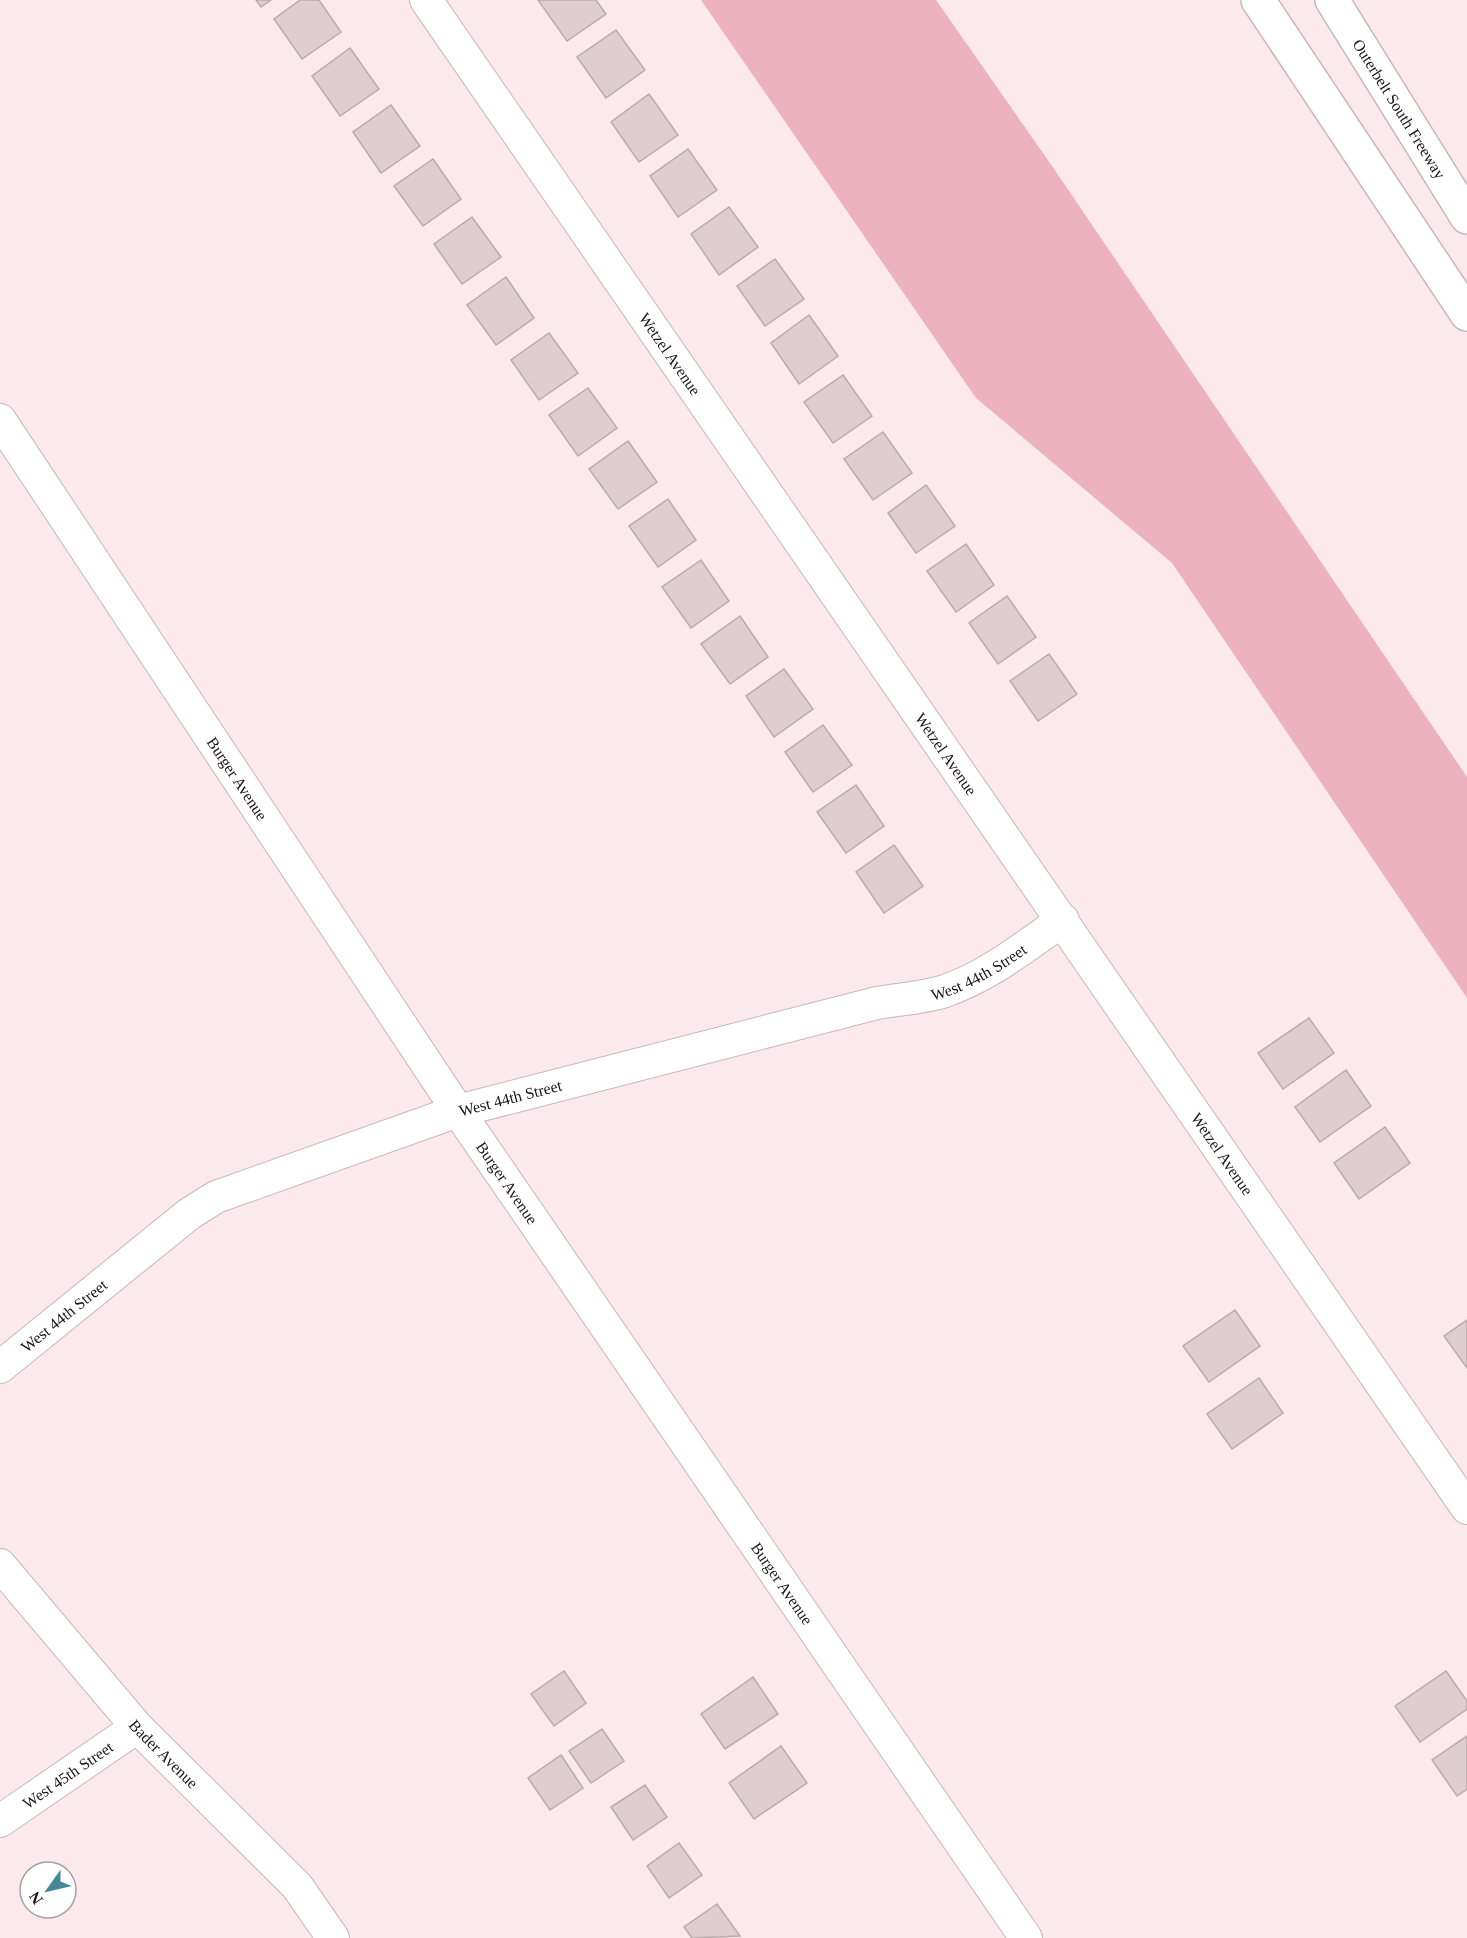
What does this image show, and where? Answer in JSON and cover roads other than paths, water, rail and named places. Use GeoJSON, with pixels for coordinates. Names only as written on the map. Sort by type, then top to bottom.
{"type":"FeatureCollection","features":[{"type":"Feature","properties":{"kind":"highway"},"geometry":{"type":"LineString","coordinates":[[1258,0],[1467,314]]}},
{"type":"Feature","properties":{"kind":"highway","name":"Outerbelt South Freeway"},"geometry":{"type":"LineString","coordinates":[[1332,0],[1467,217]]}},
{"type":"Feature","properties":{"kind":"street","name":"Wetzel Avenue"},"geometry":{"type":"LineString","coordinates":[[426,0],[1467,1508]]}},
{"type":"Feature","properties":{"kind":"street","name":"Burger Avenue"},"geometry":{"type":"LineString","coordinates":[[0,420],[458,1111],[1026,1938]]}},
{"type":"Feature","properties":{"kind":"street","name":"West 44th Street"},"geometry":{"type":"LineString","coordinates":[[0,1367],[189,1214],[216,1197],[458,1111],[877,1003],[943,992],[981,976],[1006,962],[1063,920]]}},
{"type":"Feature","properties":{"kind":"street","name":"Bader Avenue"},"geometry":{"type":"LineString","coordinates":[[0,1565],[137,1727],[297,1886],[333,1938]]}},
{"type":"Feature","properties":{"kind":"street","name":"West 45th Street"},"geometry":{"type":"LineString","coordinates":[[0,1821],[137,1727]]}}]}
